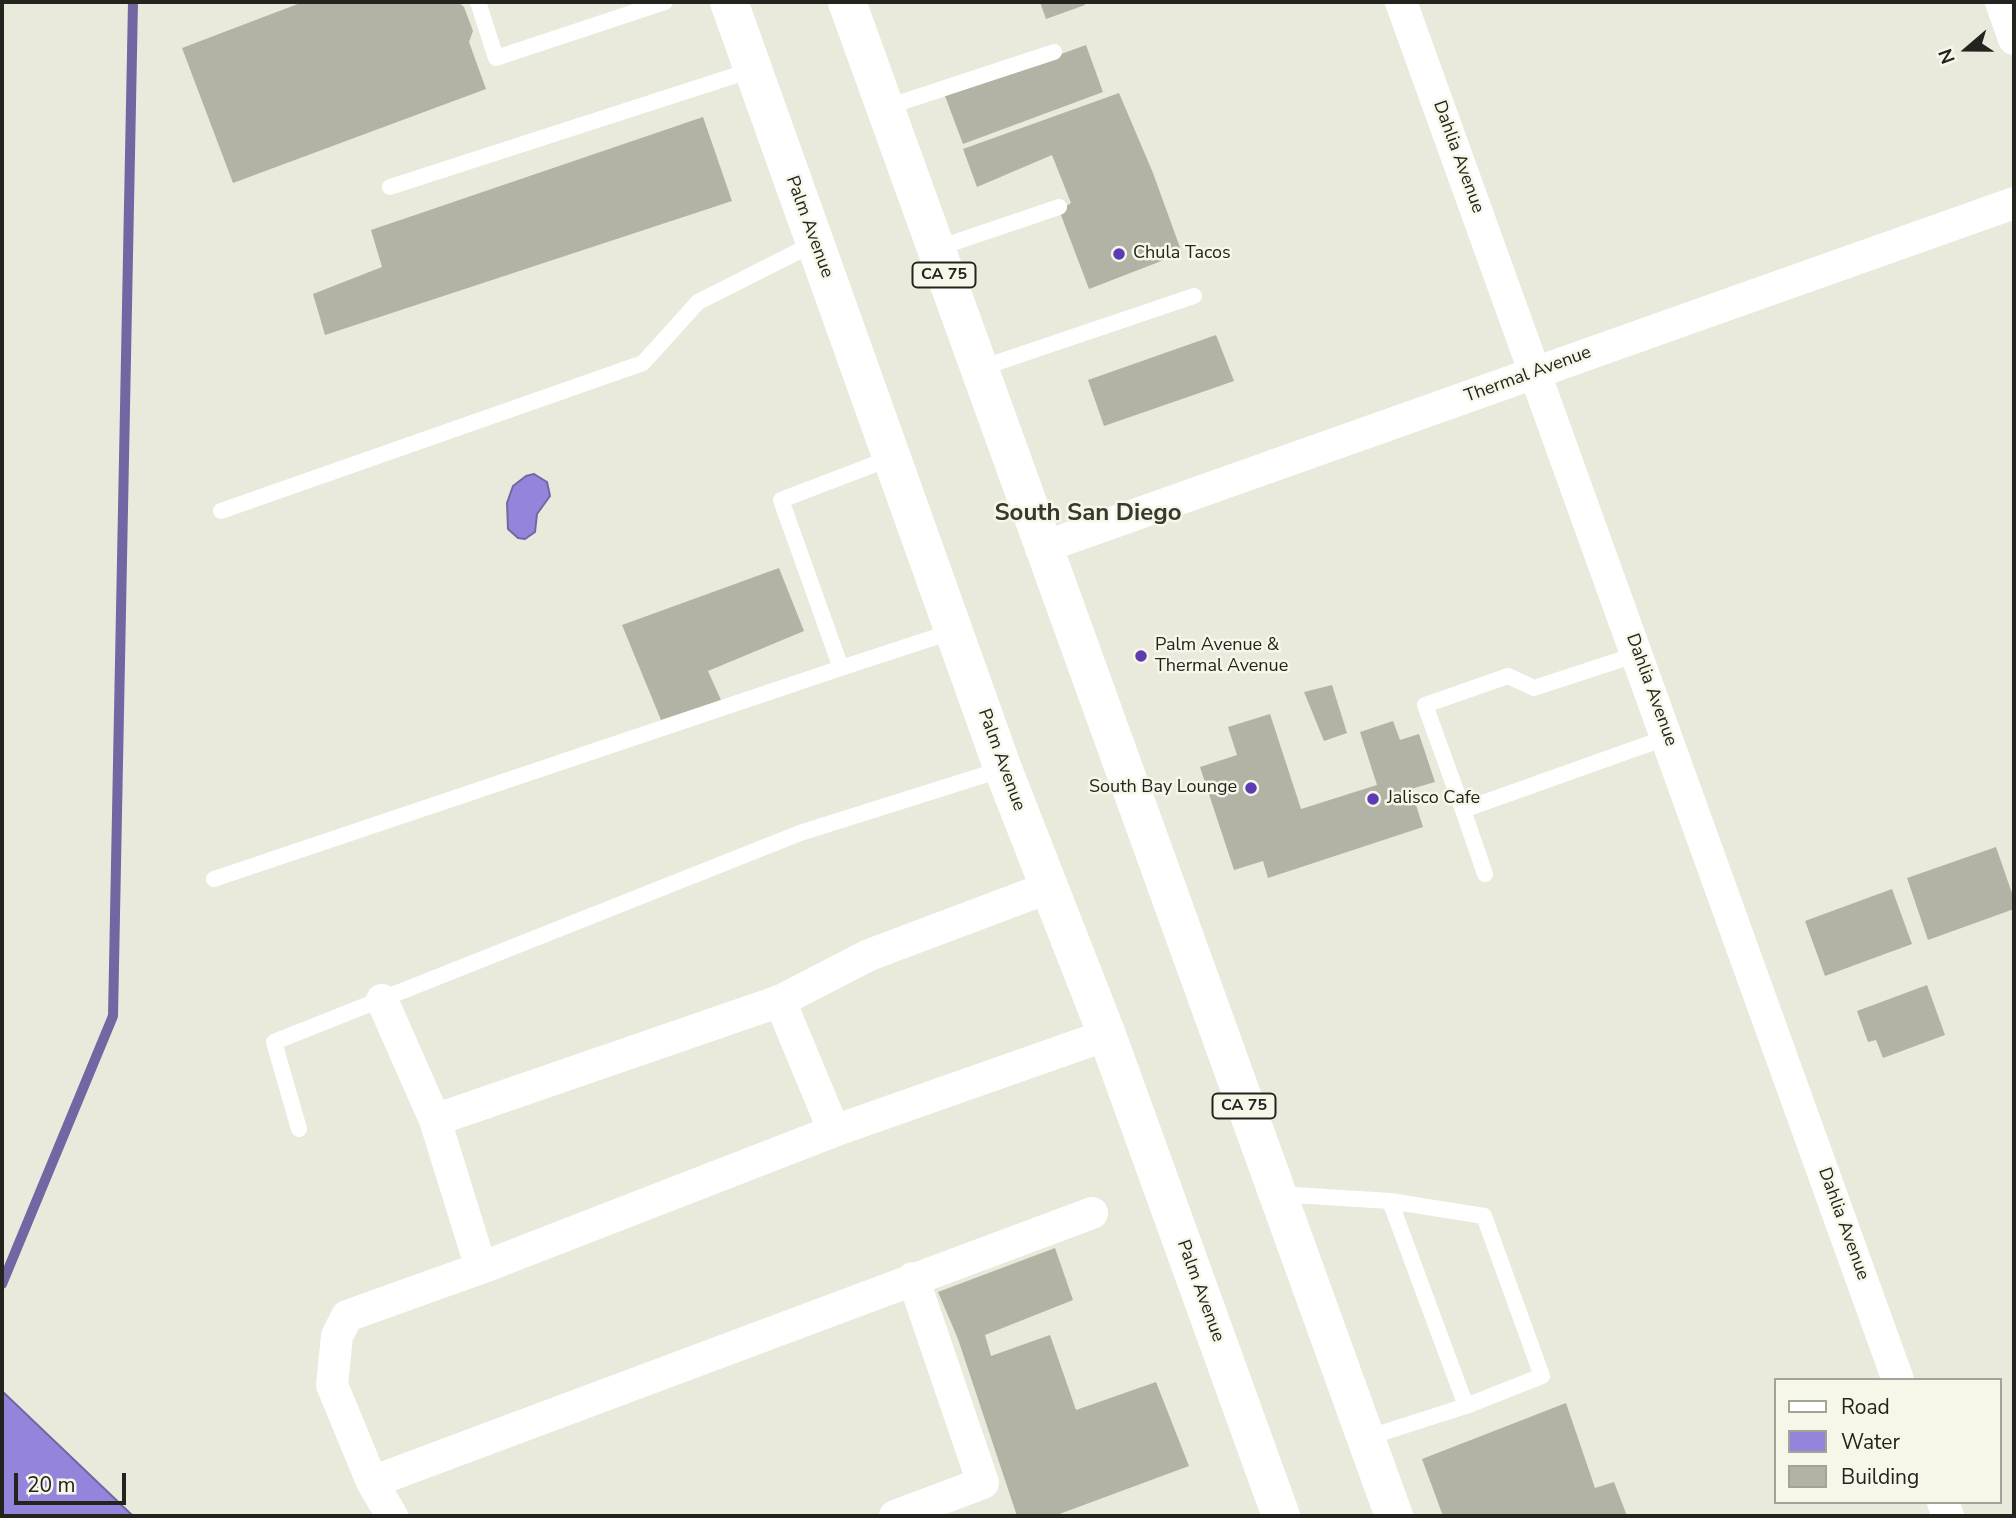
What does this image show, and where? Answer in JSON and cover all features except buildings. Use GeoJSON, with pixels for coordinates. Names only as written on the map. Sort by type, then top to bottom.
{"type":"FeatureCollection","features":[{"type":"Feature","properties":{"kind":"highway","name":"Palm Avenue"},"geometry":{"type":"LineString","coordinates":[[729,2],[1003,769],[1107,1035],[1281,1516]]}},
{"type":"Feature","properties":{"kind":"highway","name":"CA 75"},"geometry":{"type":"LineString","coordinates":[[852,3],[884,108],[1041,548],[1394,1516]]}},
{"type":"Feature","properties":{"kind":"street","name":"Dahlia Avenue"},"geometry":{"type":"LineString","coordinates":[[1401,2],[1537,372],[1897,1378]]}},
{"type":"Feature","properties":{"kind":"street"},"geometry":{"type":"LineString","coordinates":[[2001,2],[2014,39]]}},
{"type":"Feature","properties":{"kind":"street","name":"Thermal Avenue"},"geometry":{"type":"LineString","coordinates":[[1041,548],[2014,203]]}},
{"type":"Feature","properties":{"kind":"street"},"geometry":{"type":"LineString","coordinates":[[435,1120],[780,1001],[869,955],[1050,887]]}},
{"type":"Feature","properties":{"kind":"street"},"geometry":{"type":"LineString","coordinates":[[382,1000],[435,1120],[481,1268]]}},
{"type":"Feature","properties":{"kind":"street"},"geometry":{"type":"LineString","coordinates":[[780,1001],[834,1131]]}},
{"type":"Feature","properties":{"kind":"street"},"geometry":{"type":"LineString","coordinates":[[391,1516],[372,1482],[332,1385],[337,1336],[347,1316],[481,1268],[834,1131],[1107,1035]]}},
{"type":"Feature","properties":{"kind":"street"},"geometry":{"type":"LineString","coordinates":[[372,1482],[1091,1213]]}},
{"type":"Feature","properties":{"kind":"street"},"geometry":{"type":"LineString","coordinates":[[895,1516],[983,1483],[913,1278]]}},
{"type":"Feature","properties":{"kind":"lane"},"geometry":{"type":"LineString","coordinates":[[478,2],[496,58],[665,2]]}},
{"type":"Feature","properties":{"kind":"lane"},"geometry":{"type":"LineString","coordinates":[[884,108],[1054,52]]}},
{"type":"Feature","properties":{"kind":"lane"},"geometry":{"type":"LineString","coordinates":[[390,187],[752,70]]}},
{"type":"Feature","properties":{"kind":"lane"},"geometry":{"type":"LineString","coordinates":[[935,249],[1059,207]]}},
{"type":"Feature","properties":{"kind":"lane"},"geometry":{"type":"LineString","coordinates":[[221,511],[643,363],[698,302],[815,243]]}},
{"type":"Feature","properties":{"kind":"lane"},"geometry":{"type":"LineString","coordinates":[[978,369],[1194,296]]}},
{"type":"Feature","properties":{"kind":"lane"},"geometry":{"type":"LineString","coordinates":[[841,668],[781,499],[891,458]]}},
{"type":"Feature","properties":{"kind":"lane"},"geometry":{"type":"LineString","coordinates":[[214,879],[954,631]]}},
{"type":"Feature","properties":{"kind":"lane"},"geometry":{"type":"LineString","coordinates":[[1485,874],[1425,705],[1507,676],[1534,688],[1638,654]]}},
{"type":"Feature","properties":{"kind":"lane"},"geometry":{"type":"LineString","coordinates":[[1464,810],[1668,737]]}},
{"type":"Feature","properties":{"kind":"lane"},"geometry":{"type":"LineString","coordinates":[[299,1129],[274,1042],[800,833],[1003,769]]}},
{"type":"Feature","properties":{"kind":"lane"},"geometry":{"type":"LineString","coordinates":[[1277,1194],[1390,1201],[1484,1216],[1542,1376],[1466,1406],[1366,1438]]}},
{"type":"Feature","properties":{"kind":"lane"},"geometry":{"type":"LineString","coordinates":[[1390,1201],[1466,1406]]}},
{"type":"Feature","properties":{"kind":"water"},"geometry":{"type":"Polygon","coordinates":[[[534,474],[547,482],[550,496],[537,514],[535,532],[525,539],[518,538],[508,529],[507,503],[513,486],[526,476],[534,474]]]}},
{"type":"Feature","properties":{"kind":"water"},"geometry":{"type":"Polygon","coordinates":[[[2,1391],[133,1516],[2,1516],[2,1391]]]}},
{"type":"Feature","properties":{"kind":"waterway"},"geometry":{"type":"LineString","coordinates":[[2,1284],[113,1016],[133,2]]}},
{"type":"Feature","properties":{"kind":"place","name":"Chula Tacos"},"geometry":{"type":"Point","coordinates":[1119,254]}},
{"type":"Feature","properties":{"kind":"place","name":"Palm Avenue & Thermal Avenue"},"geometry":{"type":"Point","coordinates":[1141,656]}},
{"type":"Feature","properties":{"kind":"place","name":"South Bay Lounge"},"geometry":{"type":"Point","coordinates":[1251,788]}},
{"type":"Feature","properties":{"kind":"place","name":"Jalisco Cafe"},"geometry":{"type":"Point","coordinates":[1373,799]}},
{"type":"Feature","properties":{"kind":"district","name":"South San Diego"},"geometry":{"type":"Point","coordinates":[1088,514]}}]}
